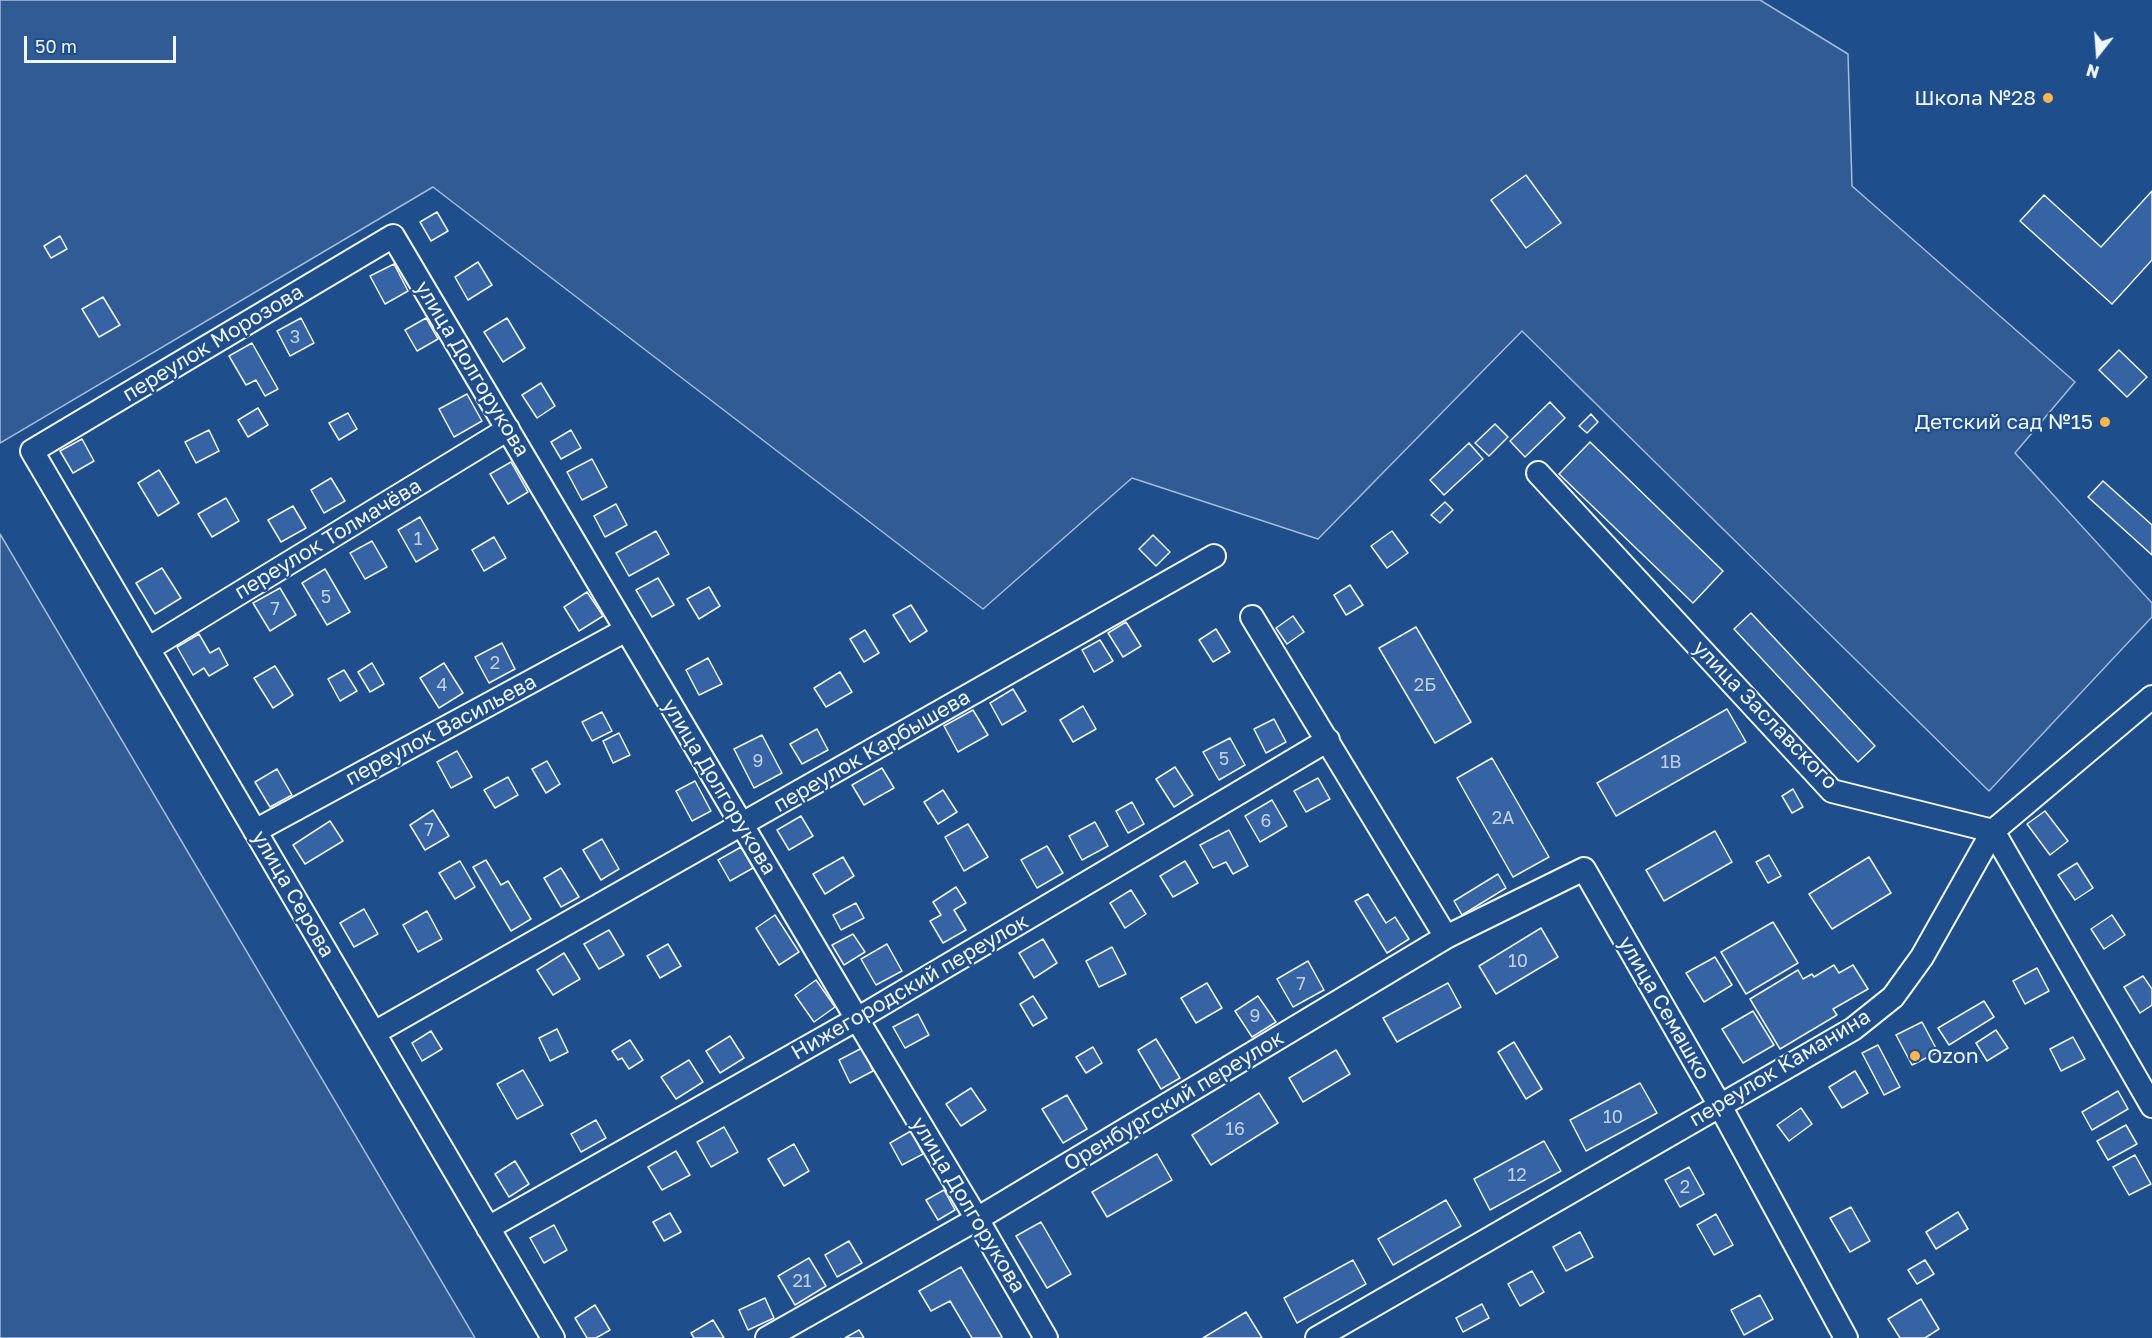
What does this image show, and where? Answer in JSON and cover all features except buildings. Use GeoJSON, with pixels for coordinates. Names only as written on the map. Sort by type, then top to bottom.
{"type":"FeatureCollection","features":[{"type":"Feature","properties":{"kind":"street","name":"улица Долгорукова"},"geometry":{"type":"LineString","coordinates":[[393,236],[1046,1338]]}},
{"type":"Feature","properties":{"kind":"street","name":"переулок Морозова"},"geometry":{"type":"LineString","coordinates":[[32,451],[393,236]]}},
{"type":"Feature","properties":{"kind":"street","name":"переулок Толмачёва"},"geometry":{"type":"LineString","coordinates":[[148,649],[508,429]]}},
{"type":"Feature","properties":{"kind":"street","name":"улица Серова"},"geometry":{"type":"LineString","coordinates":[[32,451],[553,1338]]}},
{"type":"Feature","properties":{"kind":"street","name":"улица Заславского"},"geometry":{"type":"LineString","coordinates":[[1538,473],[1832,791],[1993,831]]}},
{"type":"Feature","properties":{"kind":"street","name":"переулок Карбышева"},"geometry":{"type":"LineString","coordinates":[[374,1033],[1214,556]]}},
{"type":"Feature","properties":{"kind":"street"},"geometry":{"type":"LineString","coordinates":[[1252,617],[1446,937]]}},
{"type":"Feature","properties":{"kind":"street","name":"переулок Васильева"},"geometry":{"type":"LineString","coordinates":[[255,831],[626,630]]}},
{"type":"Feature","properties":{"kind":"street","name":"переулок Каманина"},"geometry":{"type":"LineString","coordinates":[[1317,1338],[1586,1184],[1719,1104],[1853,1029],[1893,997],[1922,957],[1993,831],[2152,698]]}},
{"type":"Feature","properties":{"kind":"street","name":"Нижегородский переулок"},"geometry":{"type":"LineString","coordinates":[[488,1228],[856,1019],[1328,740]]}},
{"type":"Feature","properties":{"kind":"street"},"geometry":{"type":"LineString","coordinates":[[1993,831],[2152,1106]]}},
{"type":"Feature","properties":{"kind":"street","name":"Оренбургский переулок"},"geometry":{"type":"LineString","coordinates":[[767,1338],[977,1219],[1446,937],[1584,869]]}},
{"type":"Feature","properties":{"kind":"street","name":"улица Семашко"},"geometry":{"type":"LineString","coordinates":[[1584,869],[1719,1104],[1846,1338]]}},
{"type":"Feature","properties":{"kind":"shaded area"},"geometry":{"type":"Polygon","coordinates":[[[0,0],[1760,0],[1848,54],[1852,186],[2075,382],[2015,453],[2152,603],[2152,617],[1989,791],[1522,331],[1318,539],[1132,478],[983,609],[433,187],[0,443],[0,0]]]}},
{"type":"Feature","properties":{"kind":"shaded area"},"geometry":{"type":"Polygon","coordinates":[[[0,534],[475,1338],[0,1338],[0,534]]]}},
{"type":"Feature","properties":{"kind":"place","name":"Школа №28"},"geometry":{"type":"Point","coordinates":[2048,98]}},
{"type":"Feature","properties":{"kind":"place","name":"Детский сад №15"},"geometry":{"type":"Point","coordinates":[2105,422]}},
{"type":"Feature","properties":{"kind":"place","name":"Ozon"},"geometry":{"type":"Point","coordinates":[1915,1056]}}]}
